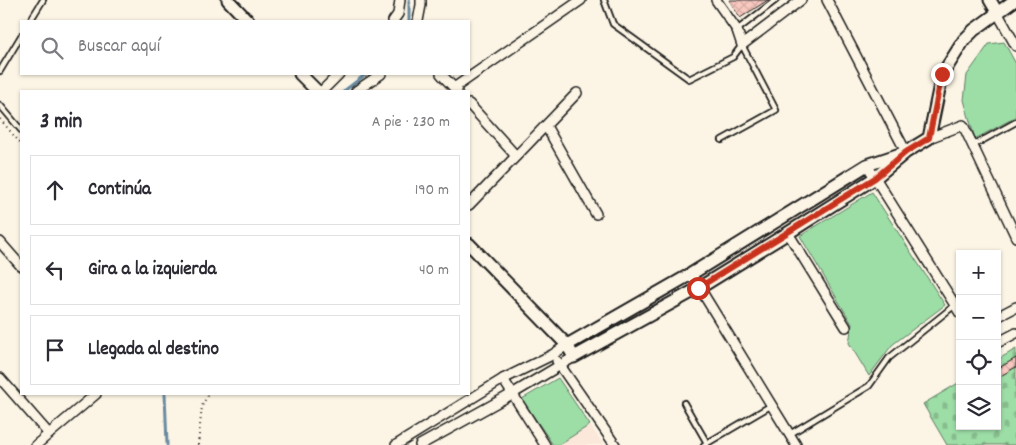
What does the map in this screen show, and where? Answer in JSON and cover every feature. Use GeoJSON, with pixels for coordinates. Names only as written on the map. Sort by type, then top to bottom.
{"type":"FeatureCollection","features":[{"type":"Feature","properties":{"kind":"street"},"geometry":{"type":"LineString","coordinates":[[228,0],[247,20]]}},
{"type":"Feature","properties":{"kind":"street"},"geometry":{"type":"LineString","coordinates":[[394,20],[398,14],[400,0]]}},
{"type":"Feature","properties":{"kind":"street"},"geometry":{"type":"LineString","coordinates":[[418,20],[421,0]]}},
{"type":"Feature","properties":{"kind":"street"},"geometry":{"type":"LineString","coordinates":[[442,75],[456,90],[581,0]]}},
{"type":"Feature","properties":{"kind":"street"},"geometry":{"type":"LineString","coordinates":[[716,0],[737,30],[742,45],[801,0]]}},
{"type":"Feature","properties":{"kind":"street"},"geometry":{"type":"LineString","coordinates":[[827,0],[906,152]]}},
{"type":"Feature","properties":{"kind":"street"},"geometry":{"type":"LineString","coordinates":[[990,0],[1016,46]]}},
{"type":"Feature","properties":{"kind":"street"},"geometry":{"type":"LineString","coordinates":[[929,138],[942,74],[964,40],[997,12],[1015,0]]}},
{"type":"Feature","properties":{"kind":"street"},"geometry":{"type":"LineString","coordinates":[[301,75],[316,90]]}},
{"type":"Feature","properties":{"kind":"street"},"geometry":{"type":"LineString","coordinates":[[323,90],[338,75]]}},
{"type":"Feature","properties":{"kind":"street"},"geometry":{"type":"LineString","coordinates":[[357,90],[380,75]]}},
{"type":"Feature","properties":{"kind":"street"},"geometry":{"type":"LineString","coordinates":[[470,204],[577,93]]}},
{"type":"Feature","properties":{"kind":"street"},"geometry":{"type":"LineString","coordinates":[[470,105],[516,156]]}},
{"type":"Feature","properties":{"kind":"street"},"geometry":{"type":"LineString","coordinates":[[420,445],[698,288],[875,178],[906,152],[929,138],[963,125],[1016,237]]}},
{"type":"Feature","properties":{"kind":"street"},"geometry":{"type":"LineString","coordinates":[[546,126],[596,214]]}},
{"type":"Feature","properties":{"kind":"street"},"geometry":{"type":"LineString","coordinates":[[396,445],[503,380],[552,355],[691,274],[867,165],[906,152]]}},
{"type":"Feature","properties":{"kind":"street"},"geometry":{"type":"LineString","coordinates":[[867,165],[956,307]]}},
{"type":"Feature","properties":{"kind":"street"},"geometry":{"type":"LineString","coordinates":[[788,233],[846,327]]}},
{"type":"Feature","properties":{"kind":"street"},"geometry":{"type":"LineString","coordinates":[[0,242],[20,265]]}},
{"type":"Feature","properties":{"kind":"street"},"geometry":{"type":"LineString","coordinates":[[470,245],[567,345],[574,358]]}},
{"type":"Feature","properties":{"kind":"street"},"geometry":{"type":"LineString","coordinates":[[691,274],[796,445]]}},
{"type":"Feature","properties":{"kind":"street"},"geometry":{"type":"LineString","coordinates":[[1001,315],[1016,308]]}},
{"type":"Feature","properties":{"kind":"street"},"geometry":{"type":"LineString","coordinates":[[1001,341],[1016,333]]}},
{"type":"Feature","properties":{"kind":"street"},"geometry":{"type":"LineString","coordinates":[[552,355],[615,445]]}},
{"type":"Feature","properties":{"kind":"street"},"geometry":{"type":"LineString","coordinates":[[0,378],[49,434]]}},
{"type":"Feature","properties":{"kind":"street"},"geometry":{"type":"LineString","coordinates":[[503,380],[545,445]]}},
{"type":"Feature","properties":{"kind":"street"},"geometry":{"type":"LineString","coordinates":[[36,445],[95,395]]}},
{"type":"Feature","properties":{"kind":"lane"},"geometry":{"type":"LineString","coordinates":[[31,20],[43,0]]}},
{"type":"Feature","properties":{"kind":"lane"},"geometry":{"type":"LineString","coordinates":[[604,0],[613,24],[689,79],[733,58],[742,45],[776,110],[722,140]]}},
{"type":"Feature","properties":{"kind":"lane"},"geometry":{"type":"LineString","coordinates":[[737,30],[774,1]]}},
{"type":"Feature","properties":{"kind":"lane"},"geometry":{"type":"LineString","coordinates":[[0,71],[20,38]]}},
{"type":"Feature","properties":{"kind":"lane"},"geometry":{"type":"LineString","coordinates":[[0,105],[20,129]]}},
{"type":"Feature","properties":{"kind":"lane"},"geometry":{"type":"LineString","coordinates":[[974,145],[1016,122]]}},
{"type":"Feature","properties":{"kind":"lane"},"geometry":{"type":"LineString","coordinates":[[790,434],[869,386],[889,358],[956,310]]}},
{"type":"Feature","properties":{"kind":"lane"},"geometry":{"type":"LineString","coordinates":[[684,404],[705,444],[772,405]]}},
{"type":"Feature","properties":{"kind":"path"},"geometry":{"type":"LineString","coordinates":[[0,119],[20,143]]}},
{"type":"Feature","properties":{"kind":"path"},"geometry":{"type":"LineString","coordinates":[[198,445],[202,406],[208,395]]}},
{"type":"Feature","properties":{"kind":"shaded area"},"geometry":{"type":"Polygon","coordinates":[[[590,425],[604,445],[558,445],[590,425]]]}},
{"type":"Feature","properties":{"kind":"green space"},"geometry":{"type":"Polygon","coordinates":[[[1004,42],[1016,64],[1016,117],[975,139],[964,100],[967,75],[989,44],[1004,42]]]}},
{"type":"Feature","properties":{"kind":"green space"},"geometry":{"type":"Polygon","coordinates":[[[872,192],[945,305],[892,345],[869,376],[849,343],[852,324],[800,236],[872,192]]]}},
{"type":"Feature","properties":{"kind":"green space"},"geometry":{"type":"Polygon","coordinates":[[[1016,349],[1016,445],[947,445],[923,404],[956,384],[956,430],[1001,430],[1001,358],[1016,349]]]}},
{"type":"Feature","properties":{"kind":"green space"},"geometry":{"type":"Polygon","coordinates":[[[558,378],[590,425],[558,445],[553,445],[522,399],[558,378]]]}},
{"type":"Feature","properties":{"kind":"building"},"geometry":{"type":"Polygon","coordinates":[[[729,0],[768,0],[740,18],[729,0]]]}},
{"type":"Feature","properties":{"kind":"building"},"geometry":{"type":"Polygon","coordinates":[[[1016,358],[1016,367],[1001,376],[1001,367],[1016,358]]]}},
{"type":"Feature","properties":{"kind":"waterway"},"geometry":{"type":"LineString","coordinates":[[409,0],[409,20]]}},
{"type":"Feature","properties":{"kind":"waterway"},"geometry":{"type":"LineString","coordinates":[[345,90],[365,75]]}},
{"type":"Feature","properties":{"kind":"waterway"},"geometry":{"type":"LineString","coordinates":[[165,395],[167,445]]}},
{"type":"Feature","properties":{"kind":"route"},"geometry":{"type":"LineString","coordinates":[[698,288],[875,178],[906,152],[929,138],[942,74]]}}]}
